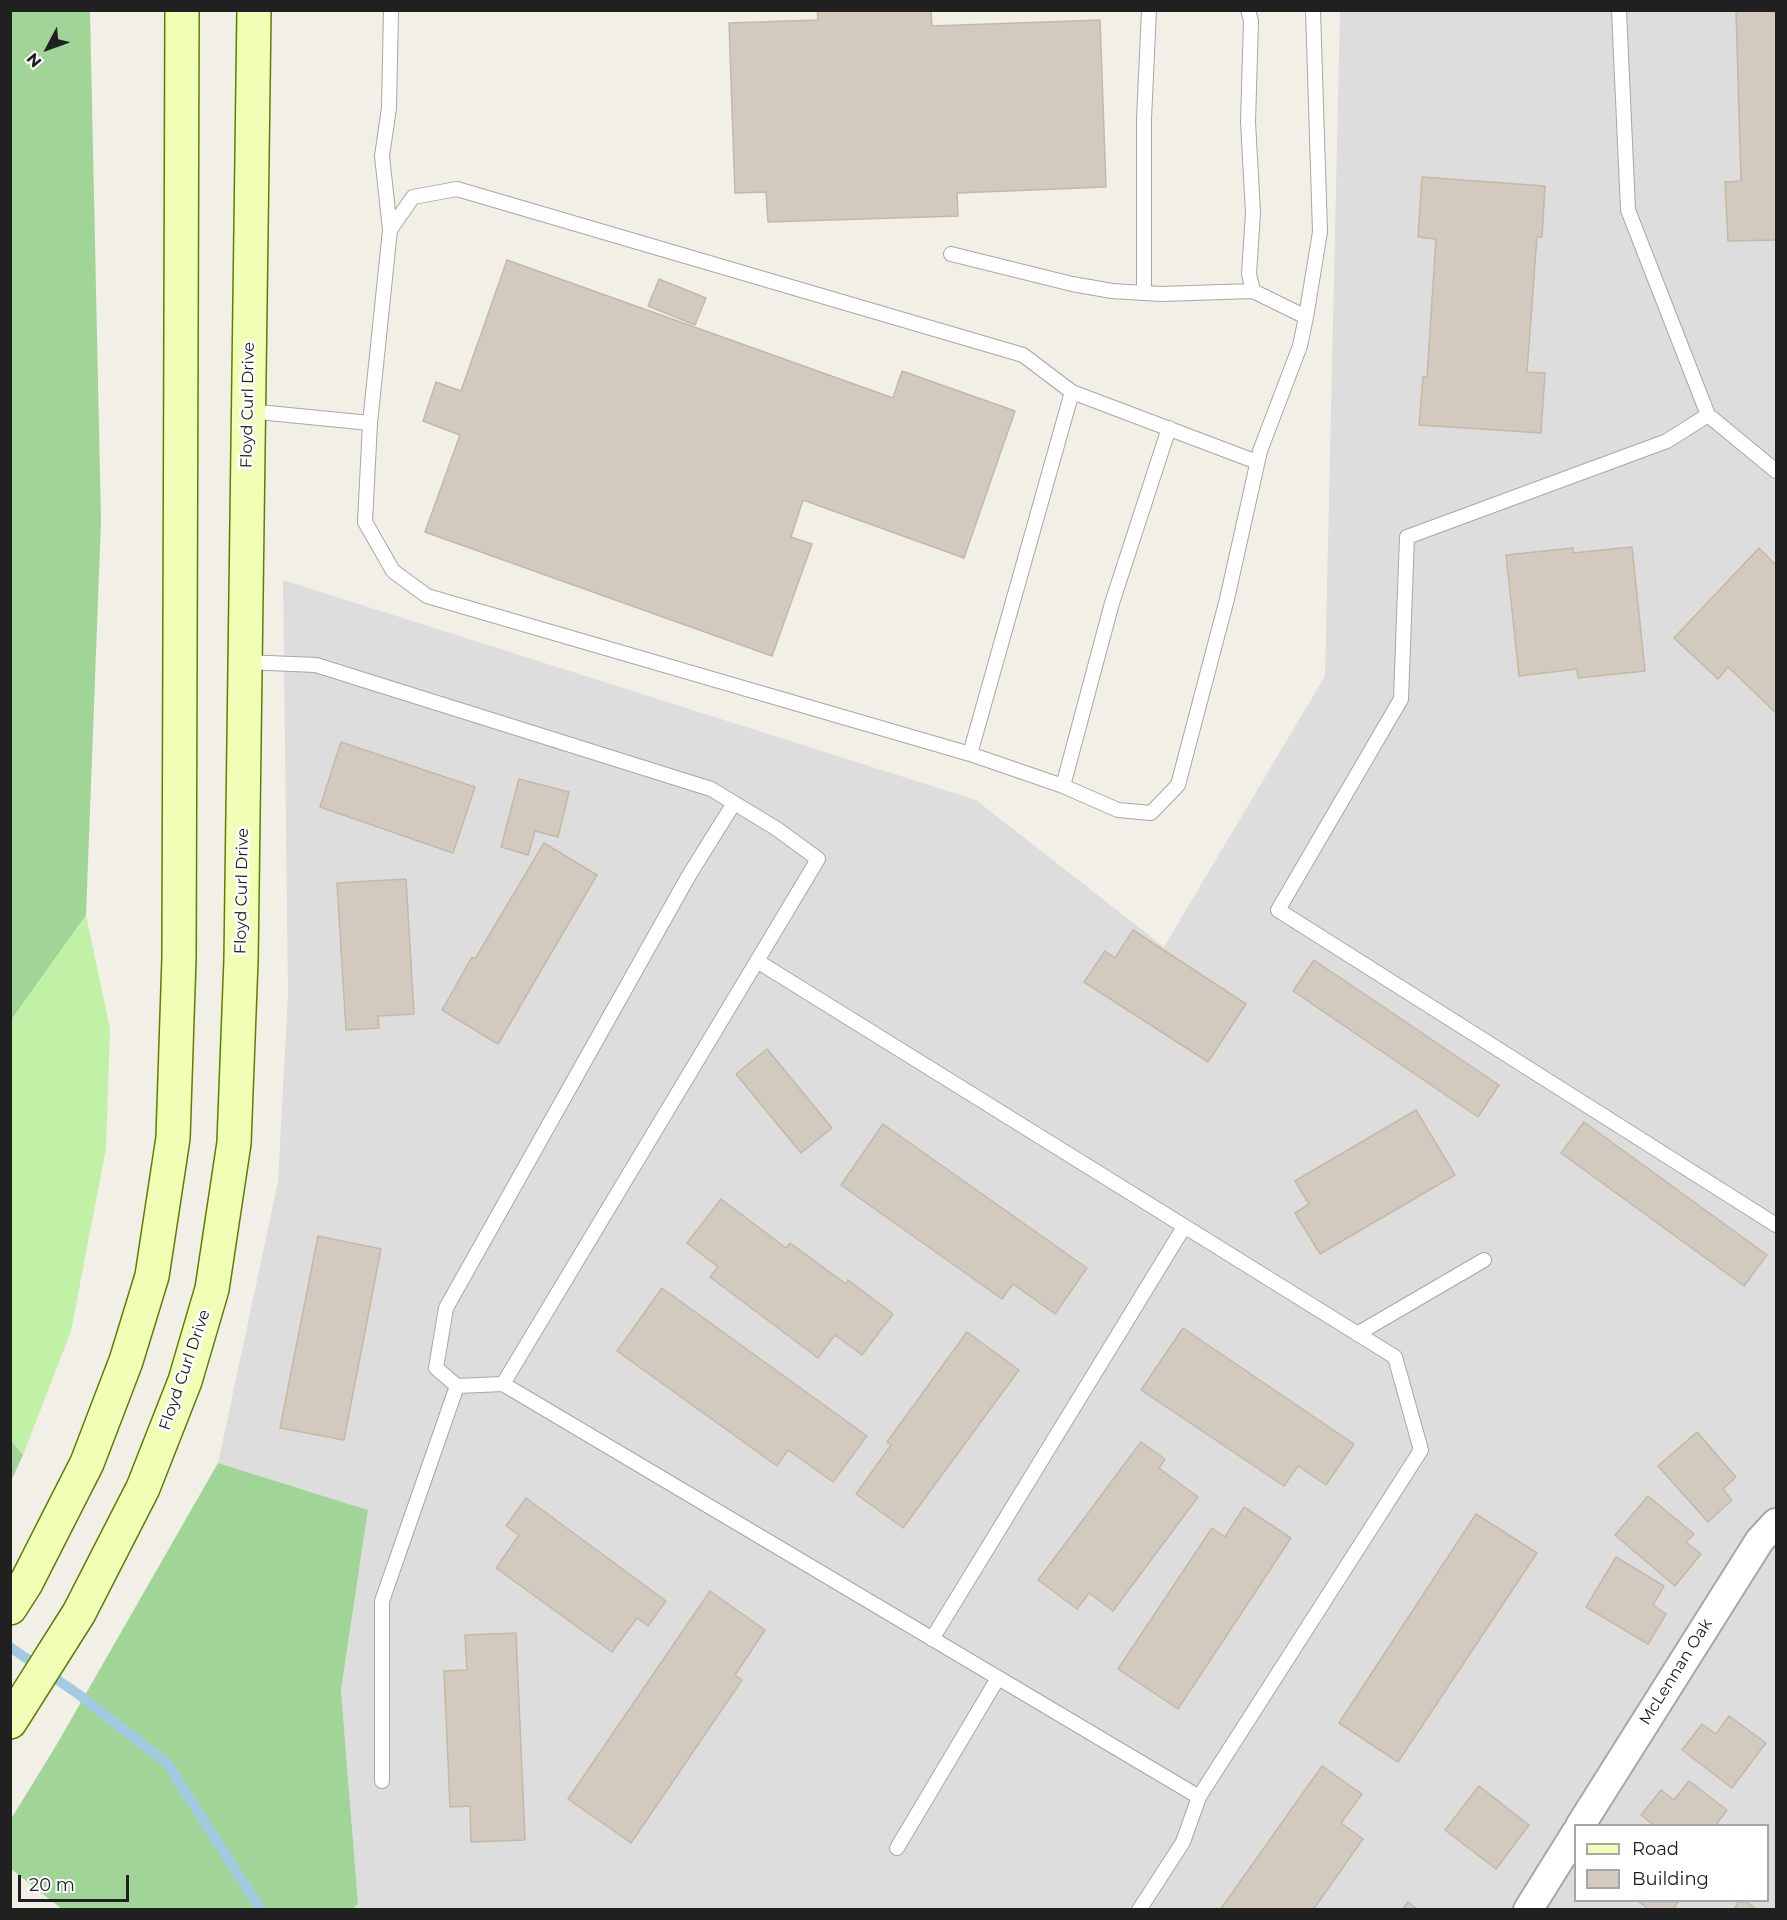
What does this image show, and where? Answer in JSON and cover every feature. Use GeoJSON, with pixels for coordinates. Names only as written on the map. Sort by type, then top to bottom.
{"type":"FeatureCollection","features":[{"type":"Feature","properties":{"kind":"street"},"geometry":{"type":"LineString","coordinates":[[18,1595],[87,1463],[126,1361],[152,1276],[172,1137],[179,958],[182,10]]}},
{"type":"Feature","properties":{"kind":"street","name":"Floyd Curl Drive"},"geometry":{"type":"LineString","coordinates":[[10,1722],[79,1613],[143,1488],[185,1381],[212,1289],[234,1143],[241,960],[254,10]]}},
{"type":"Feature","properties":{"kind":"street","name":"McLennan Oak"},"geometry":{"type":"LineString","coordinates":[[1581,1824],[1760,1540],[1776,1523]]}},
{"type":"Feature","properties":{"kind":"street"},"geometry":{"type":"LineString","coordinates":[[1528,1910],[1574,1835]]}},
{"type":"Feature","properties":{"kind":"lane"},"geometry":{"type":"LineString","coordinates":[[392,10],[389,108],[381,156],[390,230],[370,423],[365,522],[393,571],[427,596],[970,754],[1063,786],[1118,810],[1151,813],[1178,785],[1227,599],[1257,462],[1300,346],[1320,232],[1313,10]]}},
{"type":"Feature","properties":{"kind":"lane"},"geometry":{"type":"LineString","coordinates":[[1144,293],[1144,119],[1149,10]]}},
{"type":"Feature","properties":{"kind":"lane"},"geometry":{"type":"LineString","coordinates":[[1248,10],[1251,21],[1248,122],[1253,213],[1250,274],[1253,291]]}},
{"type":"Feature","properties":{"kind":"lane"},"geometry":{"type":"LineString","coordinates":[[1619,10],[1628,210],[1708,415],[1776,471]]}},
{"type":"Feature","properties":{"kind":"lane"},"geometry":{"type":"LineString","coordinates":[[390,230],[413,197],[457,189],[1023,355],[1072,392],[1257,462]]}},
{"type":"Feature","properties":{"kind":"lane"},"geometry":{"type":"LineString","coordinates":[[951,254],[1072,284],[1112,291],[1144,293],[1253,291],[1306,316]]}},
{"type":"Feature","properties":{"kind":"lane"},"geometry":{"type":"LineString","coordinates":[[970,754],[1072,392]]}},
{"type":"Feature","properties":{"kind":"lane"},"geometry":{"type":"LineString","coordinates":[[248,411],[370,423]]}},
{"type":"Feature","properties":{"kind":"lane"},"geometry":{"type":"LineString","coordinates":[[1708,415],[1667,441],[1407,537],[1401,699],[1278,910],[1776,1225]]}},
{"type":"Feature","properties":{"kind":"lane"},"geometry":{"type":"LineString","coordinates":[[1063,786],[1112,603],[1169,428]]}},
{"type":"Feature","properties":{"kind":"lane"},"geometry":{"type":"LineString","coordinates":[[245,662],[316,666],[711,789],[777,829],[818,859],[503,1384]]}},
{"type":"Feature","properties":{"kind":"lane"},"geometry":{"type":"LineString","coordinates":[[734,803],[688,878],[446,1308],[436,1368],[458,1386],[503,1384],[1198,1797]]}},
{"type":"Feature","properties":{"kind":"lane"},"geometry":{"type":"LineString","coordinates":[[757,961],[1395,1357],[1421,1450],[1198,1797],[1183,1842],[1139,1910]]}},
{"type":"Feature","properties":{"kind":"lane"},"geometry":{"type":"LineString","coordinates":[[932,1639],[1184,1227]]}},
{"type":"Feature","properties":{"kind":"lane"},"geometry":{"type":"LineString","coordinates":[[1357,1334],[1484,1260]]}},
{"type":"Feature","properties":{"kind":"lane"},"geometry":{"type":"LineString","coordinates":[[382,1781],[382,1601],[458,1386]]}},
{"type":"Feature","properties":{"kind":"lane"},"geometry":{"type":"LineString","coordinates":[[897,1848],[998,1678]]}},
{"type":"Feature","properties":{"kind":"shaded area"},"geometry":{"type":"Polygon","coordinates":[[[1340,11],[1776,11],[1776,1909],[351,1909],[358,1904],[341,1690],[368,1510],[218,1463],[278,1182],[288,994],[283,580],[976,800],[1164,947],[1325,676],[1340,11]]]}},
{"type":"Feature","properties":{"kind":"green space"},"geometry":{"type":"Polygon","coordinates":[[[11,10],[90,11],[101,521],[86,915],[11,1020],[11,10]]]}},
{"type":"Feature","properties":{"kind":"green space"},"geometry":{"type":"Polygon","coordinates":[[[86,915],[110,1029],[106,1148],[71,1331],[23,1455],[11,1441],[11,1020],[86,915]]]}},
{"type":"Feature","properties":{"kind":"green space"},"geometry":{"type":"Polygon","coordinates":[[[11,1441],[23,1455],[11,1481],[11,1441]]]}},
{"type":"Feature","properties":{"kind":"green space"},"geometry":{"type":"Polygon","coordinates":[[[218,1463],[368,1510],[341,1690],[358,1904],[351,1910],[62,1909],[11,1869],[11,1819],[57,1744],[218,1463]]]}},
{"type":"Feature","properties":{"kind":"building"},"geometry":{"type":"Polygon","coordinates":[[[817,10],[931,10],[932,26],[1100,20],[1106,187],[957,193],[958,216],[768,222],[766,192],[735,193],[729,23],[818,20],[817,10]]]}},
{"type":"Feature","properties":{"kind":"building"},"geometry":{"type":"Polygon","coordinates":[[[1736,10],[1776,10],[1776,240],[1728,241],[1725,182],[1741,181],[1736,10]]]}},
{"type":"Feature","properties":{"kind":"building"},"geometry":{"type":"Polygon","coordinates":[[[1422,177],[1545,186],[1542,237],[1537,237],[1527,372],[1545,373],[1541,433],[1419,425],[1423,377],[1427,377],[1436,239],[1418,237],[1422,177]]]}},
{"type":"Feature","properties":{"kind":"building"},"geometry":{"type":"Polygon","coordinates":[[[507,260],[893,398],[902,371],[1015,411],[964,558],[803,500],[791,537],[812,544],[772,656],[425,532],[460,435],[423,421],[436,382],[461,391],[507,260]]]}},
{"type":"Feature","properties":{"kind":"building"},"geometry":{"type":"Polygon","coordinates":[[[659,279],[706,298],[695,325],[648,306],[659,279]]]}},
{"type":"Feature","properties":{"kind":"building"},"geometry":{"type":"Polygon","coordinates":[[[1632,547],[1645,671],[1578,678],[1577,669],[1519,676],[1506,555],[1573,548],[1573,553],[1632,547]]]}},
{"type":"Feature","properties":{"kind":"building"},"geometry":{"type":"Polygon","coordinates":[[[1759,548],[1776,565],[1776,713],[1728,667],[1718,679],[1674,638],[1759,548]]]}},
{"type":"Feature","properties":{"kind":"building"},"geometry":{"type":"Polygon","coordinates":[[[341,742],[475,787],[453,853],[320,807],[341,742]]]}},
{"type":"Feature","properties":{"kind":"building"},"geometry":{"type":"Polygon","coordinates":[[[519,779],[569,792],[558,837],[535,831],[528,855],[501,847],[519,779]]]}},
{"type":"Feature","properties":{"kind":"building"},"geometry":{"type":"Polygon","coordinates":[[[544,843],[597,875],[498,1044],[442,1010],[472,957],[475,959],[544,843]]]}},
{"type":"Feature","properties":{"kind":"building"},"geometry":{"type":"Polygon","coordinates":[[[406,879],[414,1014],[378,1016],[379,1028],[346,1030],[337,883],[406,879]]]}},
{"type":"Feature","properties":{"kind":"building"},"geometry":{"type":"Polygon","coordinates":[[[1133,930],[1246,1004],[1208,1062],[1084,982],[1105,951],[1115,958],[1133,930]]]}},
{"type":"Feature","properties":{"kind":"building"},"geometry":{"type":"Polygon","coordinates":[[[1314,960],[1499,1085],[1478,1117],[1293,991],[1314,960]]]}},
{"type":"Feature","properties":{"kind":"building"},"geometry":{"type":"Polygon","coordinates":[[[767,1049],[832,1128],[801,1153],[736,1074],[767,1049]]]}},
{"type":"Feature","properties":{"kind":"building"},"geometry":{"type":"Polygon","coordinates":[[[1416,1110],[1455,1175],[1320,1254],[1295,1213],[1309,1204],[1295,1181],[1416,1110]]]}},
{"type":"Feature","properties":{"kind":"building"},"geometry":{"type":"Polygon","coordinates":[[[1584,1122],[1767,1255],[1744,1286],[1561,1153],[1584,1122]]]}},
{"type":"Feature","properties":{"kind":"building"},"geometry":{"type":"Polygon","coordinates":[[[883,1124],[1087,1268],[1055,1314],[1013,1284],[1002,1299],[841,1185],[883,1124]]]}},
{"type":"Feature","properties":{"kind":"building"},"geometry":{"type":"Polygon","coordinates":[[[721,1199],[786,1248],[790,1243],[846,1284],[848,1280],[893,1314],[862,1355],[835,1335],[818,1358],[710,1277],[718,1267],[687,1243],[721,1199]]]}},
{"type":"Feature","properties":{"kind":"building"},"geometry":{"type":"Polygon","coordinates":[[[318,1236],[381,1249],[344,1440],[280,1428],[318,1236]]]}},
{"type":"Feature","properties":{"kind":"building"},"geometry":{"type":"Polygon","coordinates":[[[662,1288],[867,1436],[833,1482],[788,1450],[777,1466],[617,1351],[662,1288]]]}},
{"type":"Feature","properties":{"kind":"building"},"geometry":{"type":"Polygon","coordinates":[[[1183,1328],[1354,1444],[1326,1485],[1298,1466],[1284,1486],[1141,1390],[1183,1328]]]}},
{"type":"Feature","properties":{"kind":"building"},"geometry":{"type":"Polygon","coordinates":[[[967,1332],[1019,1370],[903,1528],[856,1494],[891,1445],[887,1442],[967,1332]]]}},
{"type":"Feature","properties":{"kind":"building"},"geometry":{"type":"Polygon","coordinates":[[[1697,1432],[1736,1477],[1723,1489],[1732,1500],[1708,1522],[1658,1466],[1697,1432]]]}},
{"type":"Feature","properties":{"kind":"building"},"geometry":{"type":"Polygon","coordinates":[[[1141,1442],[1165,1459],[1159,1468],[1198,1497],[1113,1611],[1089,1593],[1077,1609],[1038,1580],[1141,1442]]]}},
{"type":"Feature","properties":{"kind":"building"},"geometry":{"type":"Polygon","coordinates":[[[1648,1496],[1694,1534],[1686,1542],[1701,1554],[1675,1586],[1615,1535],[1648,1496]]]}},
{"type":"Feature","properties":{"kind":"building"},"geometry":{"type":"Polygon","coordinates":[[[526,1498],[666,1601],[648,1626],[637,1618],[612,1652],[496,1568],[519,1535],[506,1526],[526,1498]]]}},
{"type":"Feature","properties":{"kind":"building"},"geometry":{"type":"Polygon","coordinates":[[[1244,1507],[1291,1538],[1178,1709],[1118,1669],[1212,1528],[1225,1537],[1244,1507]]]}},
{"type":"Feature","properties":{"kind":"building"},"geometry":{"type":"Polygon","coordinates":[[[1476,1514],[1537,1553],[1398,1762],[1339,1723],[1476,1514]]]}},
{"type":"Feature","properties":{"kind":"building"},"geometry":{"type":"Polygon","coordinates":[[[1616,1557],[1664,1586],[1653,1605],[1666,1614],[1648,1644],[1586,1607],[1616,1557]]]}},
{"type":"Feature","properties":{"kind":"building"},"geometry":{"type":"Polygon","coordinates":[[[710,1591],[765,1630],[735,1675],[742,1680],[631,1843],[568,1799],[710,1591]]]}},
{"type":"Feature","properties":{"kind":"building"},"geometry":{"type":"Polygon","coordinates":[[[516,1633],[525,1840],[471,1842],[470,1806],[450,1807],[444,1671],[467,1670],[465,1635],[516,1633]]]}},
{"type":"Feature","properties":{"kind":"building"},"geometry":{"type":"Polygon","coordinates":[[[1729,1716],[1766,1743],[1732,1788],[1682,1750],[1702,1724],[1716,1734],[1729,1716]]]}},
{"type":"Feature","properties":{"kind":"building"},"geometry":{"type":"Polygon","coordinates":[[[1322,1766],[1362,1794],[1341,1823],[1363,1839],[1313,1910],[1220,1910],[1322,1766]]]}},
{"type":"Feature","properties":{"kind":"building"},"geometry":{"type":"Polygon","coordinates":[[[1689,1781],[1727,1810],[1716,1824],[1652,1824],[1641,1815],[1661,1790],[1674,1800],[1689,1781]]]}},
{"type":"Feature","properties":{"kind":"building"},"geometry":{"type":"Polygon","coordinates":[[[1479,1786],[1529,1825],[1496,1869],[1445,1830],[1479,1786]]]}},
{"type":"Feature","properties":{"kind":"building"},"geometry":{"type":"Polygon","coordinates":[[[1408,1902],[1418,1910],[1402,1910],[1408,1902]]]}},
{"type":"Feature","properties":{"kind":"building"},"geometry":{"type":"Polygon","coordinates":[[[1639,1902],[1678,1902],[1673,1910],[1650,1910],[1639,1902]]]}},
{"type":"Feature","properties":{"kind":"building"},"geometry":{"type":"Polygon","coordinates":[[[1738,1902],[1747,1902],[1758,1910],[1734,1910],[1738,1902]]]}},
{"type":"Feature","properties":{"kind":"waterway"},"geometry":{"type":"LineString","coordinates":[[10,1647],[78,1694],[167,1763],[261,1910]]}}]}
